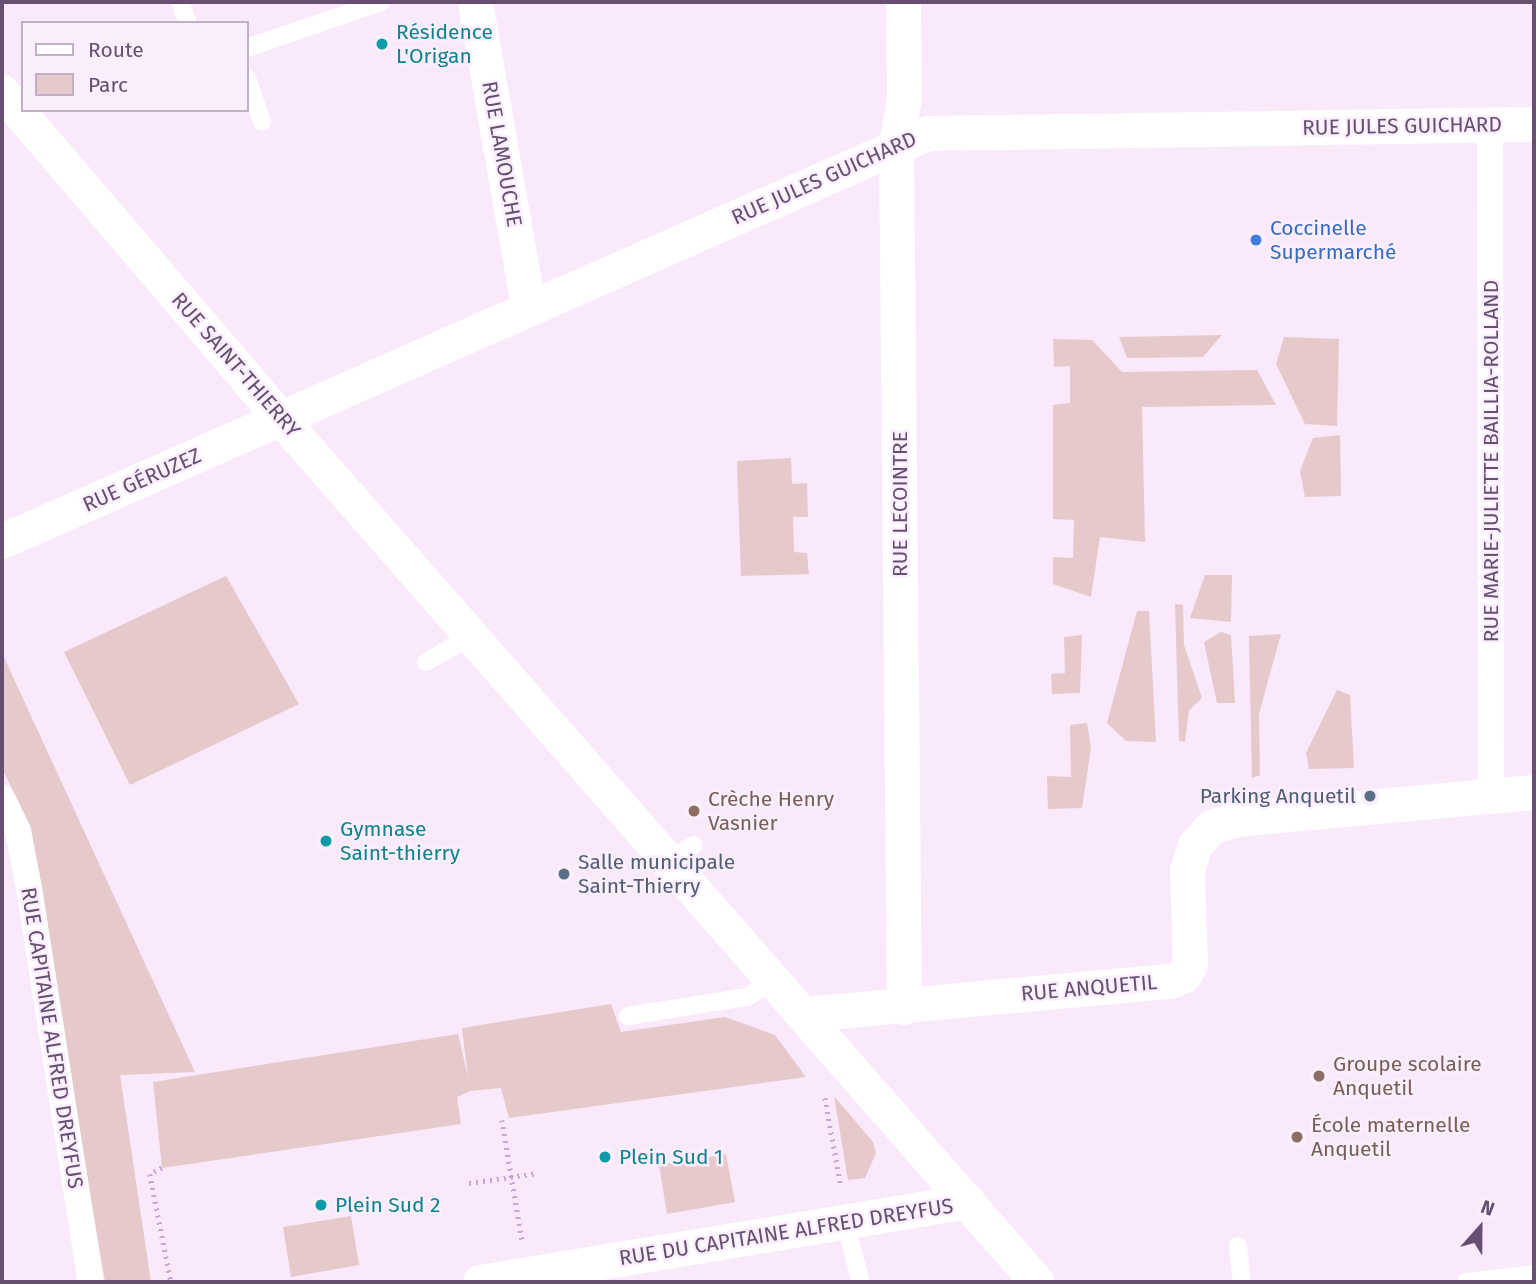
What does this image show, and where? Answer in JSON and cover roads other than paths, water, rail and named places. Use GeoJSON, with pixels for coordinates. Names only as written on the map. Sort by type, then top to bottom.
{"type":"FeatureCollection","features":[{"type":"Feature","properties":{"kind":"street","name":"RUE LAMOUCHE"},"geometry":{"type":"LineString","coordinates":[[475,2],[528,307]]}},
{"type":"Feature","properties":{"kind":"street","name":"RUE LECOINTRE"},"geometry":{"type":"LineString","coordinates":[[903,2],[904,97],[896,145],[904,1007]]}},
{"type":"Feature","properties":{"kind":"street","name":"RUE SAINT-THIERRY"},"geometry":{"type":"LineString","coordinates":[[2,92],[289,428],[472,636],[681,852],[774,980],[1037,1282]]}},
{"type":"Feature","properties":{"kind":"street","name":"RUE JULES GUICHARD"},"geometry":{"type":"LineString","coordinates":[[289,428],[528,307],[896,145],[927,134],[1534,124]]}},
{"type":"Feature","properties":{"kind":"street","name":"RUE MARIE-JULIETTE BAILLIA-ROLLAND"},"geometry":{"type":"LineString","coordinates":[[1490,125],[1491,796]]}},
{"type":"Feature","properties":{"kind":"street","name":"RUE GÉRUZEZ"},"geometry":{"type":"LineString","coordinates":[[2,541],[289,428]]}},
{"type":"Feature","properties":{"kind":"street","name":"RUE ANQUETIL"},"geometry":{"type":"LineString","coordinates":[[805,1014],[1171,981],[1184,975],[1193,950],[1187,870],[1195,845],[1211,827],[1235,819],[1534,792]]}},
{"type":"Feature","properties":{"kind":"street","name":"RUE CAPITAINE ALFRED DREYFUS"},"geometry":{"type":"LineString","coordinates":[[2,798],[18,831],[29,888],[91,1282]]}},
{"type":"Feature","properties":{"kind":"street","name":"RUE DU CAPITAINE ALFRED DREYFUS"},"geometry":{"type":"LineString","coordinates":[[480,1282],[967,1201]]}},
{"type":"Feature","properties":{"kind":"lane"},"geometry":{"type":"LineString","coordinates":[[180,2],[187,21]]}},
{"type":"Feature","properties":{"kind":"lane"},"geometry":{"type":"LineString","coordinates":[[248,48],[381,2]]}},
{"type":"Feature","properties":{"kind":"lane"},"geometry":{"type":"LineString","coordinates":[[248,81],[262,122]]}},
{"type":"Feature","properties":{"kind":"lane"},"geometry":{"type":"LineString","coordinates":[[426,662],[472,636]]}},
{"type":"Feature","properties":{"kind":"lane"},"geometry":{"type":"LineString","coordinates":[[628,1016],[747,997],[774,980]]}},
{"type":"Feature","properties":{"kind":"lane"},"geometry":{"type":"LineString","coordinates":[[845,1222],[861,1282]]}},
{"type":"Feature","properties":{"kind":"lane"},"geometry":{"type":"LineString","coordinates":[[1238,1246],[1242,1282]]}},
{"type":"Feature","properties":{"kind":"lane"},"geometry":{"type":"LineString","coordinates":[[1466,1282],[1534,1274]]}},
{"type":"Feature","properties":{"kind":"place","name":"Résidence L'Origan"},"geometry":{"type":"Point","coordinates":[382,44]}},
{"type":"Feature","properties":{"kind":"place","name":"Coccinelle Supermarché"},"geometry":{"type":"Point","coordinates":[1256,240]}},
{"type":"Feature","properties":{"kind":"place","name":"Parking Anquetil"},"geometry":{"type":"Point","coordinates":[1370,796]}},
{"type":"Feature","properties":{"kind":"place","name":"Crèche Henry Vasnier"},"geometry":{"type":"Point","coordinates":[694,811]}},
{"type":"Feature","properties":{"kind":"place","name":"Gymnase Saint-thierry"},"geometry":{"type":"Point","coordinates":[326,841]}},
{"type":"Feature","properties":{"kind":"place","name":"Salle municipale Saint-Thierry"},"geometry":{"type":"Point","coordinates":[564,874]}},
{"type":"Feature","properties":{"kind":"place","name":"Groupe scolaire Anquetil"},"geometry":{"type":"Point","coordinates":[1319,1076]}},
{"type":"Feature","properties":{"kind":"place","name":"École maternelle Anquetil"},"geometry":{"type":"Point","coordinates":[1297,1137]}},
{"type":"Feature","properties":{"kind":"place","name":"Plein Sud 1"},"geometry":{"type":"Point","coordinates":[605,1157]}},
{"type":"Feature","properties":{"kind":"place","name":"Plein Sud 2"},"geometry":{"type":"Point","coordinates":[321,1205]}}]}
